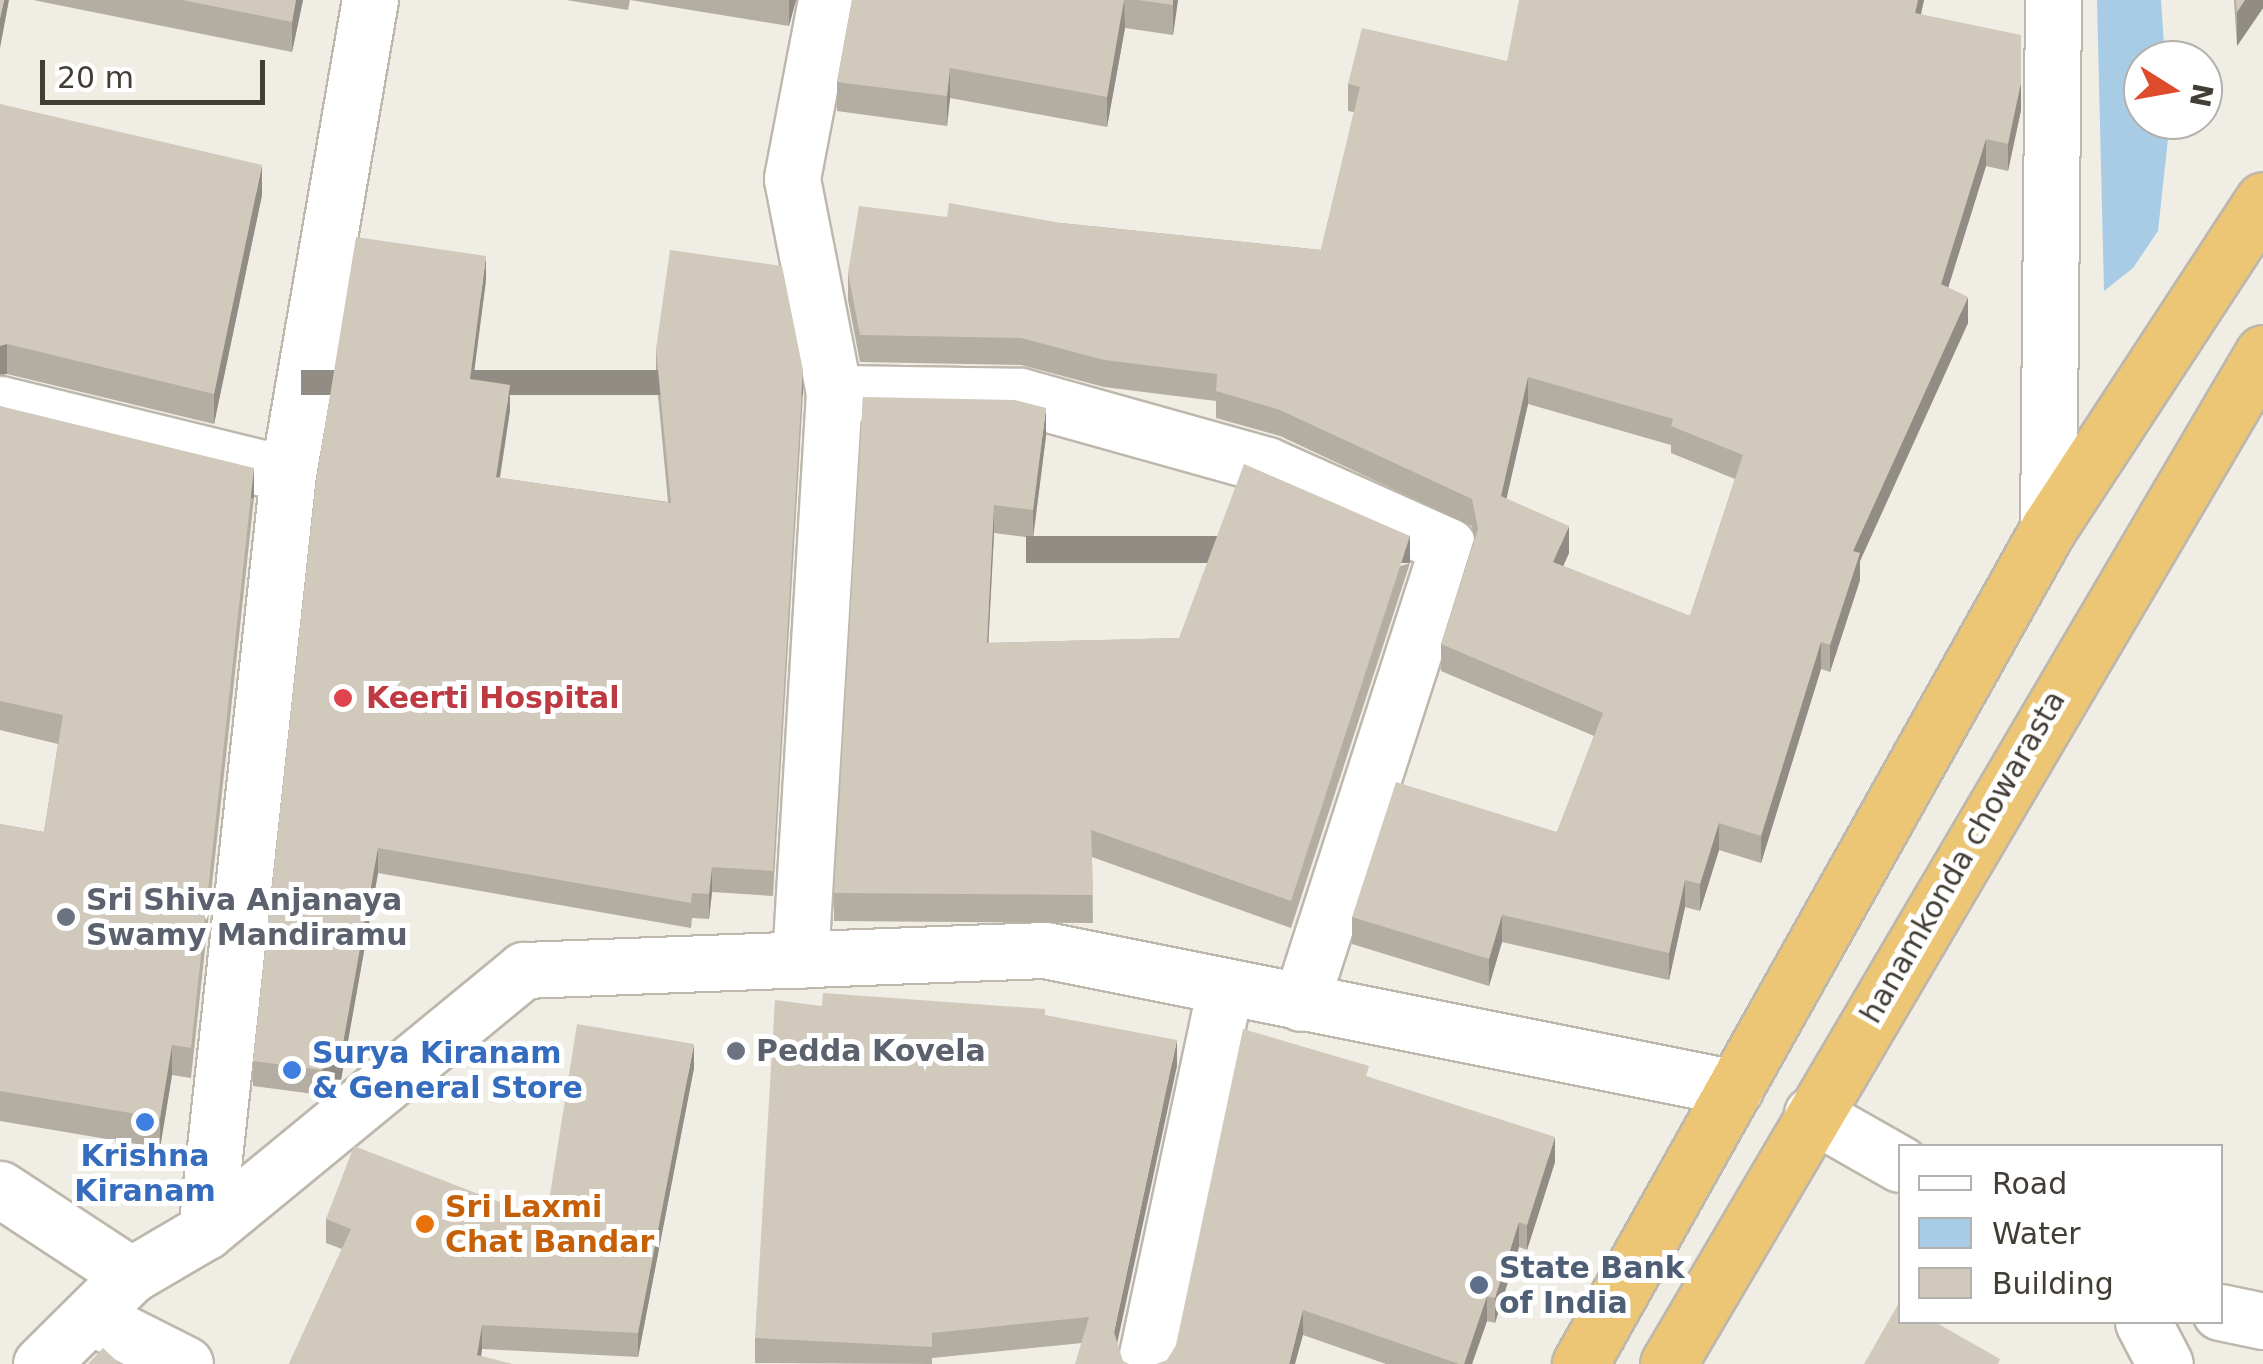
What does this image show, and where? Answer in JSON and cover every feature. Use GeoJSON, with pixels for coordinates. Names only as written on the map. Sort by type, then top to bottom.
{"type":"FeatureCollection","features":[{"type":"Feature","properties":{"kind":"highway"},"geometry":{"type":"LineString","coordinates":[[1580,1364],[2048,528],[2263,200]]}},
{"type":"Feature","properties":{"kind":"highway","name":"hanamkonda chowarasta"},"geometry":{"type":"LineString","coordinates":[[1668,1364],[2263,352]]}},
{"type":"Feature","properties":{"kind":"street"},"geometry":{"type":"LineString","coordinates":[[206,1231],[288,474],[370,0]]}},
{"type":"Feature","properties":{"kind":"street"},"geometry":{"type":"LineString","coordinates":[[800,960],[834,393],[792,179],[826,0]]}},
{"type":"Feature","properties":{"kind":"street"},"geometry":{"type":"LineString","coordinates":[[2048,528],[2054,0]]}},
{"type":"Feature","properties":{"kind":"street"},"geometry":{"type":"LineString","coordinates":[[834,393],[1020,396],[1267,465],[1448,546],[1300,1003]]}},
{"type":"Feature","properties":{"kind":"street"},"geometry":{"type":"LineString","coordinates":[[0,404],[288,474]]}},
{"type":"Feature","properties":{"kind":"street"},"geometry":{"type":"LineString","coordinates":[[42,1364],[94,1318],[131,1276],[206,1231],[524,970],[1045,950],[1735,1088]]}},
{"type":"Feature","properties":{"kind":"street"},"geometry":{"type":"LineString","coordinates":[[1146,1364],[1224,988]]}},
{"type":"Feature","properties":{"kind":"street"},"geometry":{"type":"LineString","coordinates":[[1812,1114],[1898,1163]]}},
{"type":"Feature","properties":{"kind":"street"},"geometry":{"type":"LineString","coordinates":[[0,1189],[131,1276]]}},
{"type":"Feature","properties":{"kind":"street"},"geometry":{"type":"LineString","coordinates":[[2223,1313],[2263,1321]]}},
{"type":"Feature","properties":{"kind":"street"},"geometry":{"type":"LineString","coordinates":[[94,1318],[185,1364]]}},
{"type":"Feature","properties":{"kind":"street"},"geometry":{"type":"LineString","coordinates":[[2144,1324],[2165,1364]]}},
{"type":"Feature","properties":{"kind":"water"},"geometry":{"type":"Polygon","coordinates":[[[2097,0],[2161,0],[2164,40],[2123,40],[2123,140],[2168,140],[2158,231],[2133,268],[2104,291],[2097,0]]]}},
{"type":"Feature","properties":{"kind":"building"},"geometry":{"type":"Polygon","coordinates":[[[182,0],[296,0],[292,22],[182,0]]]}},
{"type":"Feature","properties":{"kind":"building"},"geometry":{"type":"Polygon","coordinates":[[[852,0],[1124,0],[1107,97],[950,68],[947,96],[837,82],[852,0]]]}},
{"type":"Feature","properties":{"kind":"building"},"geometry":{"type":"Polygon","coordinates":[[[1138,0],[1173,0],[1173,5],[1138,0]]]}},
{"type":"Feature","properties":{"kind":"building"},"geometry":{"type":"Polygon","coordinates":[[[1519,0],[1918,0],[1915,13],[2021,35],[2021,83],[2008,144],[1986,139],[1941,284],[1968,297],[1853,551],[1860,553],[1830,645],[1821,642],[1761,836],[1719,823],[1700,884],[1685,880],[1669,953],[1502,915],[1489,959],[1352,917],[1396,782],[1557,832],[1603,713],[1441,644],[1478,529],[1472,499],[1280,410],[1216,391],[1217,374],[1104,360],[1021,338],[860,335],[848,273],[859,206],[947,217],[949,203],[1061,223],[1321,250],[1360,87],[1348,84],[1362,28],[1507,61],[1519,0]],[[1528,377],[1501,496],[1569,526],[1553,562],[1690,616],[1743,455],[1671,426],[1673,419],[1528,377]]]}},
{"type":"Feature","properties":{"kind":"building"},"geometry":{"type":"Polygon","coordinates":[[[0,104],[262,165],[214,394],[7,344],[0,346],[0,104]]]}},
{"type":"Feature","properties":{"kind":"building"},"geometry":{"type":"Polygon","coordinates":[[[356,237],[486,256],[470,379],[510,385],[496,477],[671,503],[656,349],[670,250],[782,266],[803,370],[773,871],[712,867],[709,894],[692,893],[691,903],[378,848],[341,1055],[322,1070],[253,1061],[316,481],[356,237]]]}},
{"type":"Feature","properties":{"kind":"building"},"geometry":{"type":"Polygon","coordinates":[[[863,397],[1015,400],[1046,408],[1033,510],[994,505],[987,643],[1179,638],[1244,464],[1410,536],[1291,901],[1091,830],[1093,895],[834,893],[863,397]]]}},
{"type":"Feature","properties":{"kind":"building"},"geometry":{"type":"Polygon","coordinates":[[[0,406],[254,468],[191,1048],[172,1045],[160,1118],[0,1091],[0,824],[44,832],[63,715],[0,701],[0,406]]]}},
{"type":"Feature","properties":{"kind":"building"},"geometry":{"type":"Polygon","coordinates":[[[823,993],[1045,1009],[1045,1015],[1177,1040],[1114,1332],[1123,1361],[1129,1364],[1075,1364],[1089,1317],[932,1333],[932,1347],[755,1338],[775,1000],[822,1006],[823,993]]]}},
{"type":"Feature","properties":{"kind":"building"},"geometry":{"type":"Polygon","coordinates":[[[577,1024],[694,1044],[638,1333],[482,1325],[477,1355],[513,1364],[289,1364],[351,1229],[326,1219],[354,1146],[546,1220],[577,1024]]]}},
{"type":"Feature","properties":{"kind":"building"},"geometry":{"type":"Polygon","coordinates":[[[1243,1029],[1369,1066],[1366,1076],[1555,1137],[1527,1225],[1519,1222],[1495,1298],[1487,1296],[1464,1364],[1303,1310],[1289,1364],[1156,1364],[1167,1360],[1176,1345],[1243,1029]]]}},
{"type":"Feature","properties":{"kind":"building"},"geometry":{"type":"Polygon","coordinates":[[[1898,1304],[1898,1324],[1939,1324],[2000,1359],[1998,1364],[1864,1364],[1898,1304]]]}},
{"type":"Feature","properties":{"kind":"building"},"geometry":{"type":"Polygon","coordinates":[[[103,1348],[120,1364],[88,1364],[103,1348]]]}},
{"type":"Feature","properties":{"kind":"place","name":"Keerti Hospital"},"geometry":{"type":"Point","coordinates":[343,698]}},
{"type":"Feature","properties":{"kind":"place","name":"Sri Shiva Anjanaya Swamy Mandiramu"},"geometry":{"type":"Point","coordinates":[66,917]}},
{"type":"Feature","properties":{"kind":"place","name":"Pedda Kovela"},"geometry":{"type":"Point","coordinates":[736,1051]}},
{"type":"Feature","properties":{"kind":"place","name":"Surya Kiranam & General Store"},"geometry":{"type":"Point","coordinates":[292,1070]}},
{"type":"Feature","properties":{"kind":"place","name":"Krishna Kiranam"},"geometry":{"type":"Point","coordinates":[145,1122]}},
{"type":"Feature","properties":{"kind":"place","name":"Sri Laxmi Chat Bandar"},"geometry":{"type":"Point","coordinates":[425,1224]}},
{"type":"Feature","properties":{"kind":"place","name":"State Bank of India"},"geometry":{"type":"Point","coordinates":[1479,1285]}}]}
